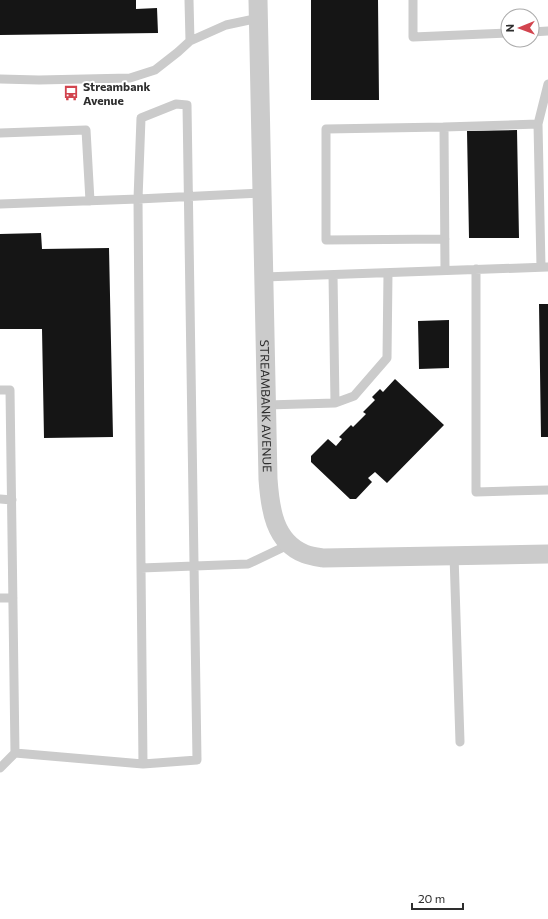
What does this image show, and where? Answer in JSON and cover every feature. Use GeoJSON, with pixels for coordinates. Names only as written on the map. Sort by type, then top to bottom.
{"type":"FeatureCollection","features":[{"type":"Feature","properties":{"kind":"street","name":"STREAMBANK AVENUE"},"geometry":{"type":"LineString","coordinates":[[258,9],[269,496],[274,522],[280,534],[288,545],[305,554],[323,558],[548,554]]}},
{"type":"Feature","properties":{"kind":"lane"},"geometry":{"type":"LineString","coordinates":[[189,0],[190,41]]}},
{"type":"Feature","properties":{"kind":"lane"},"geometry":{"type":"LineString","coordinates":[[413,0],[413,37],[500,33]]}},
{"type":"Feature","properties":{"kind":"lane"},"geometry":{"type":"LineString","coordinates":[[0,79],[39,80],[130,78],[154,70],[190,41],[258,9]]}},
{"type":"Feature","properties":{"kind":"lane"},"geometry":{"type":"LineString","coordinates":[[264,277],[544,267],[538,124],[548,84]]}},
{"type":"Feature","properties":{"kind":"lane"},"geometry":{"type":"LineString","coordinates":[[15,753],[143,764],[196,760],[187,105],[176,104],[141,118],[138,199],[143,764]]}},
{"type":"Feature","properties":{"kind":"lane"},"geometry":{"type":"LineString","coordinates":[[445,239],[326,240],[326,129],[538,124]]}},
{"type":"Feature","properties":{"kind":"lane"},"geometry":{"type":"LineString","coordinates":[[444,127],[445,270]]}},
{"type":"Feature","properties":{"kind":"lane"},"geometry":{"type":"LineString","coordinates":[[0,133],[86,130],[90,201]]}},
{"type":"Feature","properties":{"kind":"lane"},"geometry":{"type":"LineString","coordinates":[[0,204],[262,193]]}},
{"type":"Feature","properties":{"kind":"lane"},"geometry":{"type":"LineString","coordinates":[[476,269],[476,492],[548,490]]}},
{"type":"Feature","properties":{"kind":"lane"},"geometry":{"type":"LineString","coordinates":[[266,405],[335,403],[354,396],[387,358],[388,273]]}},
{"type":"Feature","properties":{"kind":"lane"},"geometry":{"type":"LineString","coordinates":[[333,275],[335,403]]}},
{"type":"Feature","properties":{"kind":"lane"},"geometry":{"type":"LineString","coordinates":[[0,390],[10,390],[15,753],[0,768]]}},
{"type":"Feature","properties":{"kind":"lane"},"geometry":{"type":"LineString","coordinates":[[0,499],[12,500]]}},
{"type":"Feature","properties":{"kind":"lane"},"geometry":{"type":"LineString","coordinates":[[141,568],[248,564],[288,545]]}},
{"type":"Feature","properties":{"kind":"lane"},"geometry":{"type":"LineString","coordinates":[[454,555],[460,742]]}},
{"type":"Feature","properties":{"kind":"lane"},"geometry":{"type":"LineString","coordinates":[[0,598],[13,598]]}},
{"type":"Feature","properties":{"kind":"building"},"geometry":{"type":"Polygon","coordinates":[[[0,0],[136,0],[136,9],[157,8],[158,33],[0,35],[0,0]]]}},
{"type":"Feature","properties":{"kind":"building"},"geometry":{"type":"Polygon","coordinates":[[[311,0],[378,0],[379,100],[311,100],[311,0]]]}},
{"type":"Feature","properties":{"kind":"building"},"geometry":{"type":"Polygon","coordinates":[[[517,130],[519,238],[469,238],[467,131],[517,130]]]}},
{"type":"Feature","properties":{"kind":"building"},"geometry":{"type":"Polygon","coordinates":[[[41,233],[42,249],[109,248],[113,437],[44,438],[42,329],[0,329],[0,234],[41,233]]]}},
{"type":"Feature","properties":{"kind":"building"},"geometry":{"type":"Polygon","coordinates":[[[539,304],[548,304],[548,437],[541,437],[539,304]]]}},
{"type":"Feature","properties":{"kind":"building"},"geometry":{"type":"Polygon","coordinates":[[[449,320],[449,368],[419,369],[418,321],[449,320]]]}},
{"type":"Feature","properties":{"kind":"building"},"geometry":{"type":"Polygon","coordinates":[[[395,379],[444,425],[387,483],[375,472],[368,478],[372,482],[356,499],[350,499],[311,462],[311,456],[328,439],[336,446],[342,439],[339,437],[351,425],[353,427],[366,414],[363,412],[375,400],[372,397],[380,389],[383,392],[395,379]]]}},
{"type":"Feature","properties":{"kind":"place","name":"Streambank Avenue"},"geometry":{"type":"Point","coordinates":[71,93]}}]}
